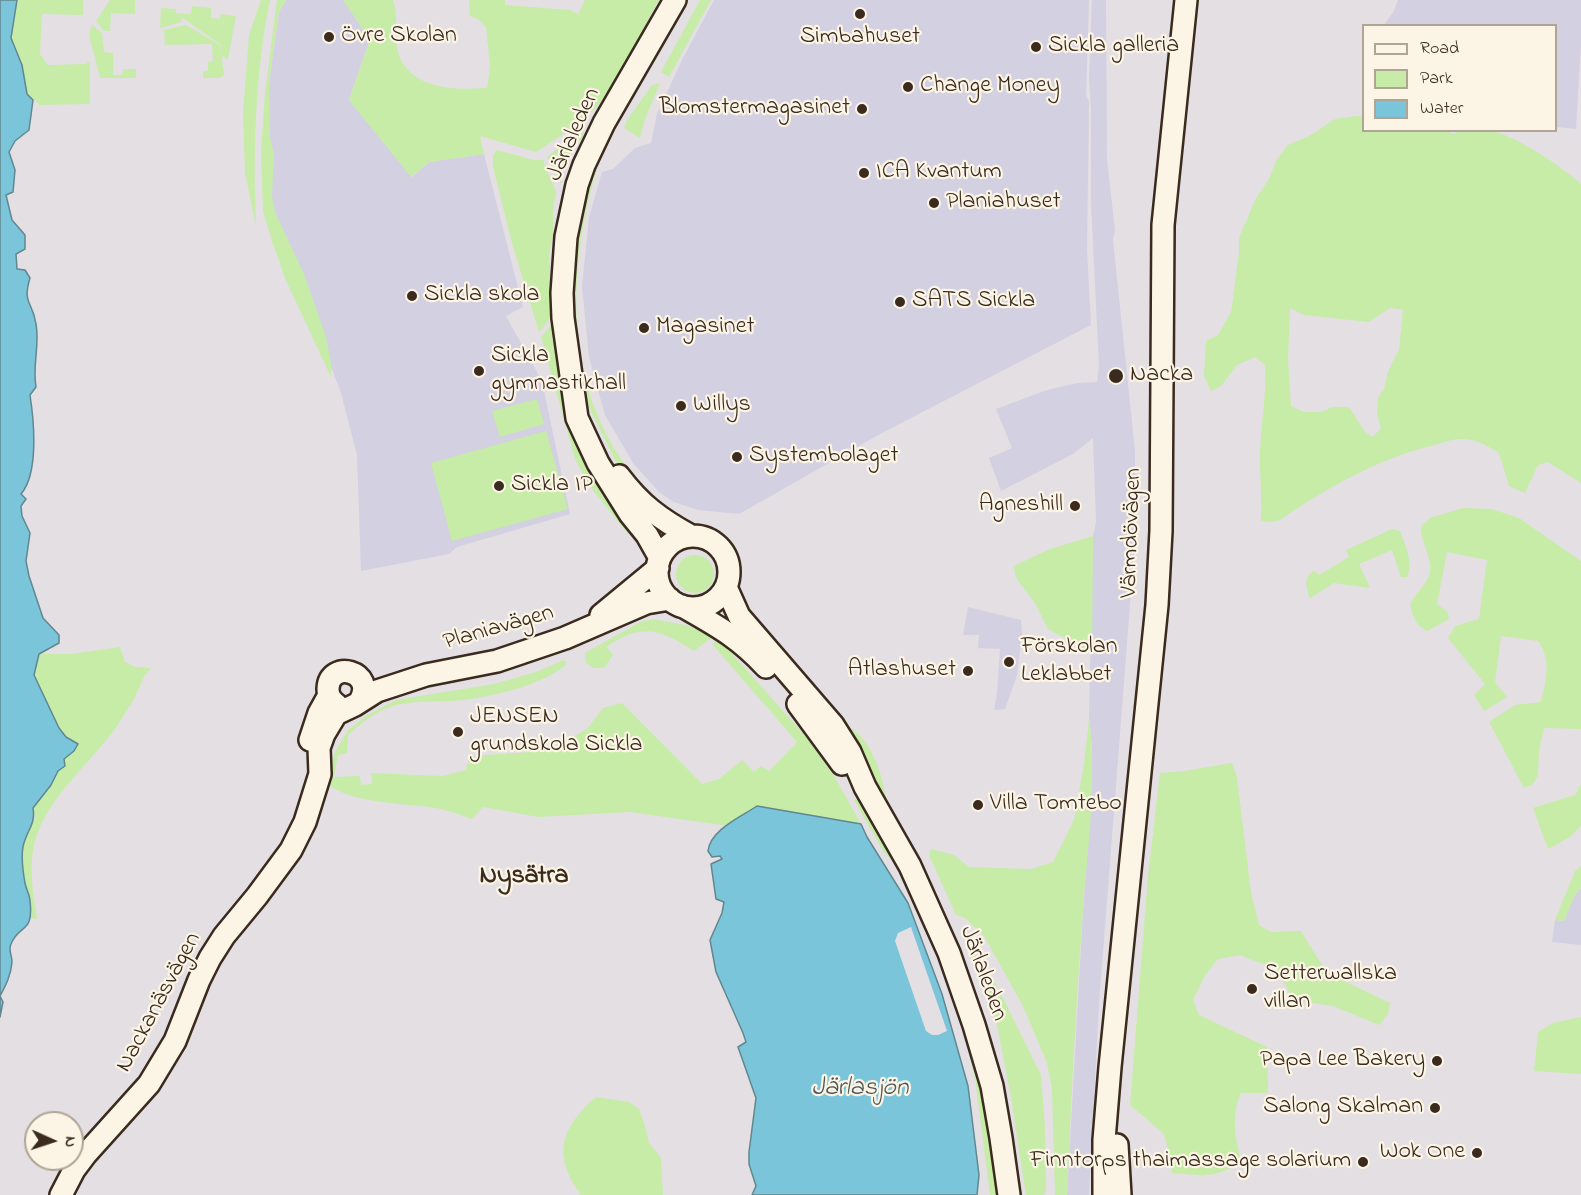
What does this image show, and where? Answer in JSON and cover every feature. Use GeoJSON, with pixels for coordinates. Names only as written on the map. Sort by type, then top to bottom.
{"type":"FeatureCollection","features":[{"type":"Feature","properties":{"kind":"main road","name":"Järlaleden"},"geometry":{"type":"LineString","coordinates":[[659,563],[647,535],[630,514],[598,463],[577,418],[563,318],[562,293],[566,237],[584,165],[604,123],[675,0]]}},
{"type":"Feature","properties":{"kind":"main road","name":"Värmdövägen"},"geometry":{"type":"LineString","coordinates":[[1104,1195],[1104,1140],[1110,1067],[1157,605],[1161,531],[1163,225],[1186,0]]}},
{"type":"Feature","properties":{"kind":"main road","name":"Järlaleden"},"geometry":{"type":"LineString","coordinates":[[572,375],[587,416],[607,458],[632,492],[662,520],[691,536]]}},
{"type":"Feature","properties":{"kind":"main road"},"geometry":{"type":"LineString","coordinates":[[691,536],[715,543],[728,562],[729,574],[726,587],[719,598],[708,606],[695,608],[676,603],[662,590],[658,579],[659,563],[673,543],[691,536]]}},
{"type":"Feature","properties":{"kind":"main road","name":"Planiavägen"},"geometry":{"type":"LineString","coordinates":[[585,629],[659,563]]}},
{"type":"Feature","properties":{"kind":"main road","name":"Järlaleden"},"geometry":{"type":"LineString","coordinates":[[726,587],[740,616],[833,725],[850,752],[864,786],[910,866],[950,953],[974,1025],[992,1086],[1009,1195]]}},
{"type":"Feature","properties":{"kind":"main road","name":"Planiavägen"},"geometry":{"type":"LineString","coordinates":[[355,704],[377,691],[426,675],[497,661],[565,638],[646,603],[676,603]]}},
{"type":"Feature","properties":{"kind":"main road","name":"Järlaleden"},"geometry":{"type":"LineString","coordinates":[[676,603],[723,629],[744,644],[780,682],[842,765],[864,786]]}},
{"type":"Feature","properties":{"kind":"main road","name":"Nackanäsvägen"},"geometry":{"type":"LineString","coordinates":[[313,797],[308,752],[319,713],[329,694],[329,684],[336,674],[346,671],[357,675]]}},
{"type":"Feature","properties":{"kind":"main road"},"geometry":{"type":"LineString","coordinates":[[329,694],[338,705],[355,704],[364,690],[357,675]]}},
{"type":"Feature","properties":{"kind":"main road","name":"Planiavägen"},"geometry":{"type":"LineString","coordinates":[[357,675],[426,675]]}},
{"type":"Feature","properties":{"kind":"main road","name":"Nackanäsvägen"},"geometry":{"type":"LineString","coordinates":[[61,1195],[74,1170],[86,1154],[149,1084],[175,1041],[210,958],[224,936],[258,896],[291,850],[300,834],[320,774],[319,748],[324,734],[336,714],[355,704]]}},
{"type":"Feature","properties":{"kind":"main road","name":"Värmdövägen"},"geometry":{"type":"LineString","coordinates":[[1110,1067],[1120,1195]]}},
{"type":"Feature","properties":{"kind":"shaded area","name":"Sickla skola"},"geometry":{"type":"Polygon","coordinates":[[[286,0],[343,0],[369,42],[349,100],[412,177],[429,162],[484,154],[523,307],[506,316],[542,381],[570,514],[457,547],[449,554],[361,571],[357,455],[341,393],[300,285],[267,210],[269,82],[279,12],[286,0]]]}},
{"type":"Feature","properties":{"kind":"shaded area"},"geometry":{"type":"Polygon","coordinates":[[[714,0],[1089,0],[1086,95],[1089,102],[1087,250],[1091,325],[880,434],[739,514],[698,510],[674,502],[659,492],[633,463],[605,415],[589,357],[582,287],[589,217],[602,172],[613,169],[635,148],[651,143],[657,114],[714,0]]]}},
{"type":"Feature","properties":{"kind":"shaded area"},"geometry":{"type":"Polygon","coordinates":[[[1092,0],[1106,0],[1107,159],[1135,451],[1135,540],[1099,1004],[1089,1195],[1067,1195],[1091,806],[1092,747],[1089,718],[1093,536],[1096,522],[1093,438],[1073,454],[1001,491],[989,458],[1012,448],[996,409],[1047,390],[1077,383],[1097,382],[1099,366],[1091,203],[1089,78],[1092,0]]]}},
{"type":"Feature","properties":{"kind":"shaded area"},"geometry":{"type":"Polygon","coordinates":[[[1398,0],[1581,0],[1576,129],[1557,127],[1557,24],[1385,24],[1394,11],[1398,0]]]}},
{"type":"Feature","properties":{"kind":"shaded area","name":"Förskolan Leklabbet"},"geometry":{"type":"Polygon","coordinates":[[[968,607],[1021,620],[1022,634],[1017,675],[1005,709],[994,710],[1000,649],[978,648],[979,635],[963,635],[968,607]]]}},
{"type":"Feature","properties":{"kind":"shaded area"},"geometry":{"type":"Polygon","coordinates":[[[1581,888],[1581,945],[1552,942],[1555,920],[1564,921],[1574,895],[1581,888]]]}},
{"type":"Feature","properties":{"kind":"green space"},"geometry":{"type":"Polygon","coordinates":[[[17,0],[83,0],[83,15],[42,14],[40,54],[48,65],[86,64],[90,60],[90,104],[40,105],[27,94],[22,65],[11,38],[17,0]]]}},
{"type":"Feature","properties":{"kind":"green space"},"geometry":{"type":"Polygon","coordinates":[[[110,0],[135,0],[135,14],[111,13],[110,31],[104,31],[96,21],[110,0]]]}},
{"type":"Feature","properties":{"kind":"green space"},"geometry":{"type":"Polygon","coordinates":[[[261,0],[270,0],[261,55],[256,113],[256,226],[245,173],[243,113],[249,35],[261,0]]]}},
{"type":"Feature","properties":{"kind":"green space"},"geometry":{"type":"Polygon","coordinates":[[[277,0],[286,0],[279,12],[269,82],[270,138],[274,153],[272,196],[275,212],[304,274],[326,337],[331,377],[285,278],[263,211],[261,151],[265,93],[277,0]]]}},
{"type":"Feature","properties":{"kind":"green space"},"geometry":{"type":"Polygon","coordinates":[[[343,0],[393,0],[396,15],[396,41],[400,57],[407,69],[429,83],[443,87],[473,89],[487,88],[490,66],[486,27],[478,19],[470,16],[469,0],[505,0],[505,5],[570,10],[578,14],[585,0],[659,0],[620,76],[600,103],[570,129],[536,152],[480,136],[484,154],[429,162],[411,177],[349,100],[369,42],[343,0]]]}},
{"type":"Feature","properties":{"kind":"green space"},"geometry":{"type":"Polygon","coordinates":[[[700,0],[711,0],[669,77],[661,72],[700,0]]]}},
{"type":"Feature","properties":{"kind":"green space"},"geometry":{"type":"Polygon","coordinates":[[[192,6],[211,8],[211,18],[220,19],[221,14],[236,16],[228,59],[221,56],[221,45],[183,16],[181,22],[160,28],[161,8],[176,9],[176,13],[191,14],[192,6]]]}},
{"type":"Feature","properties":{"kind":"green space"},"geometry":{"type":"Polygon","coordinates":[[[92,25],[102,33],[104,52],[113,53],[113,75],[122,75],[123,69],[136,69],[136,78],[100,78],[89,35],[92,25]]]}},
{"type":"Feature","properties":{"kind":"green space"},"geometry":{"type":"Polygon","coordinates":[[[186,25],[220,45],[224,75],[220,78],[203,78],[203,71],[208,71],[208,62],[213,61],[212,44],[165,45],[164,30],[186,25]]]}},
{"type":"Feature","properties":{"kind":"green space"},"geometry":{"type":"Polygon","coordinates":[[[660,83],[640,138],[624,128],[627,120],[652,85],[660,83]]]}},
{"type":"Feature","properties":{"kind":"green space"},"geometry":{"type":"Polygon","coordinates":[[[1356,116],[1362,117],[1362,132],[1450,132],[1452,134],[1496,132],[1539,153],[1581,184],[1581,483],[1548,462],[1538,465],[1525,493],[1509,486],[1499,453],[1476,441],[1457,439],[1376,465],[1336,485],[1280,520],[1261,521],[1260,447],[1265,365],[1255,357],[1237,365],[1221,386],[1211,391],[1204,376],[1206,341],[1218,335],[1231,312],[1239,238],[1256,198],[1268,181],[1277,159],[1288,145],[1311,135],[1335,119],[1356,116]],[[1290,308],[1288,359],[1291,406],[1304,412],[1349,407],[1365,432],[1372,437],[1381,429],[1377,415],[1378,398],[1384,389],[1388,372],[1399,349],[1403,310],[1390,308],[1369,322],[1304,315],[1290,308]]]}},
{"type":"Feature","properties":{"kind":"green space"},"geometry":{"type":"Polygon","coordinates":[[[584,130],[584,134],[569,155],[561,184],[547,157],[569,138],[584,130]]]}},
{"type":"Feature","properties":{"kind":"green space"},"geometry":{"type":"Polygon","coordinates":[[[605,143],[591,190],[581,238],[577,287],[578,335],[586,382],[602,426],[627,468],[662,505],[658,509],[620,470],[589,407],[579,370],[572,311],[572,276],[576,234],[596,152],[605,143]]]}},
{"type":"Feature","properties":{"kind":"green space"},"geometry":{"type":"Polygon","coordinates":[[[497,150],[533,160],[543,160],[556,192],[549,255],[552,313],[539,332],[512,243],[493,167],[493,156],[497,150]]]}},
{"type":"Feature","properties":{"kind":"green space"},"geometry":{"type":"Polygon","coordinates":[[[553,323],[557,354],[635,531],[628,534],[588,484],[575,459],[541,337],[553,323]]]}},
{"type":"Feature","properties":{"kind":"green space"},"geometry":{"type":"Polygon","coordinates":[[[537,399],[544,424],[500,437],[492,411],[537,399]]]}},
{"type":"Feature","properties":{"kind":"green space","name":"Sickla IP"},"geometry":{"type":"Polygon","coordinates":[[[546,431],[568,509],[452,541],[431,463],[546,431]]]}},
{"type":"Feature","properties":{"kind":"green space"},"geometry":{"type":"Polygon","coordinates":[[[1463,508],[1492,509],[1519,518],[1581,561],[1581,729],[1544,728],[1539,750],[1538,776],[1533,784],[1524,788],[1489,722],[1515,705],[1541,702],[1547,670],[1545,655],[1538,641],[1501,636],[1495,682],[1507,697],[1484,711],[1474,695],[1485,684],[1448,638],[1455,626],[1479,619],[1487,560],[1447,552],[1437,604],[1447,611],[1449,619],[1427,631],[1417,623],[1410,604],[1427,580],[1430,570],[1421,526],[1430,518],[1463,508]]]}},
{"type":"Feature","properties":{"kind":"green space"},"geometry":{"type":"Polygon","coordinates":[[[1392,529],[1400,531],[1406,548],[1410,565],[1407,577],[1401,577],[1392,550],[1359,564],[1370,588],[1334,583],[1310,598],[1306,582],[1314,570],[1319,575],[1349,557],[1346,550],[1392,529]]]}},
{"type":"Feature","properties":{"kind":"green space"},"geometry":{"type":"Polygon","coordinates":[[[1093,536],[1092,653],[1048,629],[1035,603],[1015,575],[1014,566],[1050,549],[1093,536]]]}},
{"type":"Feature","properties":{"kind":"green space"},"geometry":{"type":"Polygon","coordinates":[[[695,555],[708,561],[714,574],[708,587],[695,593],[682,587],[676,574],[682,561],[695,555]]]}},
{"type":"Feature","properties":{"kind":"green space"},"geometry":{"type":"Polygon","coordinates":[[[653,619],[685,625],[714,636],[694,651],[661,633],[641,631],[619,639],[606,647],[613,655],[604,668],[594,668],[586,663],[585,653],[640,622],[653,619]]]}},
{"type":"Feature","properties":{"kind":"green space"},"geometry":{"type":"Polygon","coordinates":[[[719,639],[807,738],[834,776],[861,824],[757,806],[729,826],[630,812],[538,817],[483,807],[472,819],[436,808],[363,799],[337,790],[328,783],[334,754],[348,730],[367,715],[396,700],[494,684],[536,672],[564,660],[567,663],[548,677],[519,688],[464,700],[408,703],[379,712],[348,735],[347,753],[338,755],[334,777],[360,776],[361,785],[372,784],[371,773],[443,776],[466,770],[470,756],[548,751],[587,729],[603,708],[622,703],[702,784],[719,779],[742,760],[754,772],[761,766],[769,771],[797,742],[712,644],[719,639]]]}},
{"type":"Feature","properties":{"kind":"green space"},"geometry":{"type":"Polygon","coordinates":[[[120,647],[125,662],[135,667],[151,668],[143,678],[134,699],[117,726],[56,800],[38,832],[32,858],[33,893],[37,919],[30,918],[30,899],[22,864],[23,845],[35,818],[33,808],[51,785],[58,771],[65,766],[64,759],[74,751],[70,740],[59,728],[34,674],[39,654],[71,654],[120,647]]]}},
{"type":"Feature","properties":{"kind":"green space"},"geometry":{"type":"Polygon","coordinates":[[[1089,718],[1092,766],[1091,814],[1078,980],[1067,1195],[1055,1195],[1052,1089],[1047,1063],[1023,1006],[984,936],[965,918],[956,915],[929,855],[931,849],[954,855],[969,867],[1031,869],[1053,862],[1074,820],[1089,718]]]}},
{"type":"Feature","properties":{"kind":"green space"},"geometry":{"type":"Polygon","coordinates":[[[849,727],[864,741],[876,761],[887,804],[849,727]]]}},
{"type":"Feature","properties":{"kind":"green space"},"geometry":{"type":"Polygon","coordinates":[[[1232,763],[1237,777],[1251,893],[1259,925],[1271,932],[1301,931],[1322,965],[1340,979],[1390,1003],[1388,1014],[1379,1025],[1333,1006],[1291,1000],[1287,987],[1273,968],[1240,955],[1218,959],[1205,975],[1193,1000],[1199,1015],[1267,1047],[1268,1093],[1241,1093],[1235,1119],[1241,1162],[1215,1174],[1172,1173],[1172,1163],[1164,1134],[1130,1105],[1148,876],[1160,773],[1232,763]]]}},
{"type":"Feature","properties":{"kind":"green space"},"geometry":{"type":"Polygon","coordinates":[[[1581,784],[1581,826],[1570,837],[1548,849],[1533,808],[1575,795],[1581,784]]]}},
{"type":"Feature","properties":{"kind":"green space"},"geometry":{"type":"Polygon","coordinates":[[[858,798],[898,856],[937,938],[953,990],[902,871],[883,851],[854,800],[858,798]]]}},
{"type":"Feature","properties":{"kind":"green space"},"geometry":{"type":"Polygon","coordinates":[[[1581,866],[1581,888],[1574,897],[1564,921],[1555,920],[1575,871],[1581,866]]]}},
{"type":"Feature","properties":{"kind":"green space"},"geometry":{"type":"Polygon","coordinates":[[[971,949],[985,965],[1041,1075],[1045,1129],[1046,1193],[1043,1195],[1026,1195],[997,1025],[971,949]]]}},
{"type":"Feature","properties":{"kind":"green space"},"geometry":{"type":"Polygon","coordinates":[[[956,1000],[979,1077],[998,1195],[990,1195],[975,1078],[956,1000]]]}},
{"type":"Feature","properties":{"kind":"green space"},"geometry":{"type":"Polygon","coordinates":[[[1581,1017],[1581,1074],[1534,1071],[1538,1032],[1553,1023],[1581,1017]]]}},
{"type":"Feature","properties":{"kind":"green space"},"geometry":{"type":"Polygon","coordinates":[[[596,1097],[629,1102],[639,1109],[649,1143],[661,1158],[663,1195],[581,1195],[566,1167],[564,1143],[574,1120],[596,1097]]]}},
{"type":"Feature","properties":{"kind":"water"},"geometry":{"type":"Polygon","coordinates":[[[0,0],[17,0],[11,38],[22,65],[27,94],[33,100],[29,130],[15,141],[9,152],[15,170],[13,192],[6,195],[12,220],[25,235],[25,249],[16,254],[17,269],[25,270],[30,278],[27,293],[37,332],[36,387],[30,395],[34,432],[33,460],[27,485],[21,494],[26,499],[21,506],[22,516],[30,533],[26,561],[43,618],[59,635],[59,643],[39,654],[34,675],[59,728],[66,737],[78,744],[74,751],[64,759],[65,766],[58,771],[51,785],[33,808],[32,824],[24,841],[22,856],[25,883],[30,899],[30,919],[10,946],[11,971],[0,996],[0,0]]]}},
{"type":"Feature","properties":{"kind":"water","name":"Järlasjön"},"geometry":{"type":"Polygon","coordinates":[[[757,806],[861,824],[908,903],[942,994],[968,1086],[979,1175],[977,1195],[752,1195],[756,1186],[749,1164],[749,1152],[756,1098],[738,1047],[746,1042],[716,972],[710,940],[722,913],[724,902],[716,899],[711,864],[722,859],[720,856],[712,857],[708,851],[710,843],[720,830],[757,806]]]}},
{"type":"Feature","properties":{"kind":"water"},"geometry":{"type":"Polygon","coordinates":[[[0,996],[3,1002],[0,1017],[0,996]]]}},
{"type":"Feature","properties":{"kind":"pier"},"geometry":{"type":"Polygon","coordinates":[[[911,927],[947,1031],[938,1035],[932,1035],[926,1031],[895,941],[898,933],[911,927]]]}},
{"type":"Feature","properties":{"kind":"place","name":"Simbahuset"},"geometry":{"type":"Point","coordinates":[860,14]}},
{"type":"Feature","properties":{"kind":"place","name":"Övre Skolan"},"geometry":{"type":"Point","coordinates":[329,37]}},
{"type":"Feature","properties":{"kind":"place","name":"Sickla galleria"},"geometry":{"type":"Point","coordinates":[1036,47]}},
{"type":"Feature","properties":{"kind":"place","name":"Change Money"},"geometry":{"type":"Point","coordinates":[908,87]}},
{"type":"Feature","properties":{"kind":"place","name":"Blomstermagasinet"},"geometry":{"type":"Point","coordinates":[862,109]}},
{"type":"Feature","properties":{"kind":"place","name":"ICA Kvantum"},"geometry":{"type":"Point","coordinates":[864,173]}},
{"type":"Feature","properties":{"kind":"place","name":"Planiahuset"},"geometry":{"type":"Point","coordinates":[934,203]}},
{"type":"Feature","properties":{"kind":"place","name":"Sickla skola"},"geometry":{"type":"Point","coordinates":[412,296]}},
{"type":"Feature","properties":{"kind":"place","name":"SATS Sickla"},"geometry":{"type":"Point","coordinates":[900,302]}},
{"type":"Feature","properties":{"kind":"place","name":"Magasinet"},"geometry":{"type":"Point","coordinates":[644,328]}},
{"type":"Feature","properties":{"kind":"place","name":"Sickla gymnastikhall"},"geometry":{"type":"Point","coordinates":[479,371]}},
{"type":"Feature","properties":{"kind":"place","name":"Nacka"},"geometry":{"type":"Point","coordinates":[1116,376]}},
{"type":"Feature","properties":{"kind":"place","name":"Willys"},"geometry":{"type":"Point","coordinates":[681,406]}},
{"type":"Feature","properties":{"kind":"place","name":"Systembolaget"},"geometry":{"type":"Point","coordinates":[737,457]}},
{"type":"Feature","properties":{"kind":"place","name":"Sickla IP"},"geometry":{"type":"Point","coordinates":[499,486]}},
{"type":"Feature","properties":{"kind":"place","name":"Agneshill"},"geometry":{"type":"Point","coordinates":[1075,506]}},
{"type":"Feature","properties":{"kind":"place","name":"Förskolan Leklabbet"},"geometry":{"type":"Point","coordinates":[1009,662]}},
{"type":"Feature","properties":{"kind":"place","name":"Atlashuset"},"geometry":{"type":"Point","coordinates":[968,671]}},
{"type":"Feature","properties":{"kind":"place","name":"JENSEN grundskola Sickla"},"geometry":{"type":"Point","coordinates":[458,732]}},
{"type":"Feature","properties":{"kind":"place","name":"Villa Tomtebo"},"geometry":{"type":"Point","coordinates":[978,805]}},
{"type":"Feature","properties":{"kind":"place","name":"Setterwallska villan"},"geometry":{"type":"Point","coordinates":[1252,989]}},
{"type":"Feature","properties":{"kind":"place","name":"Papa Lee Bakery"},"geometry":{"type":"Point","coordinates":[1437,1061]}},
{"type":"Feature","properties":{"kind":"place","name":"Salong Skalman"},"geometry":{"type":"Point","coordinates":[1435,1108]}},
{"type":"Feature","properties":{"kind":"place","name":"Wok One"},"geometry":{"type":"Point","coordinates":[1477,1153]}},
{"type":"Feature","properties":{"kind":"place","name":"Finntorps thaimassage solarium"},"geometry":{"type":"Point","coordinates":[1363,1162]}},
{"type":"Feature","properties":{"kind":"district","name":"Nysätra"},"geometry":{"type":"Point","coordinates":[524,878]}}]}
